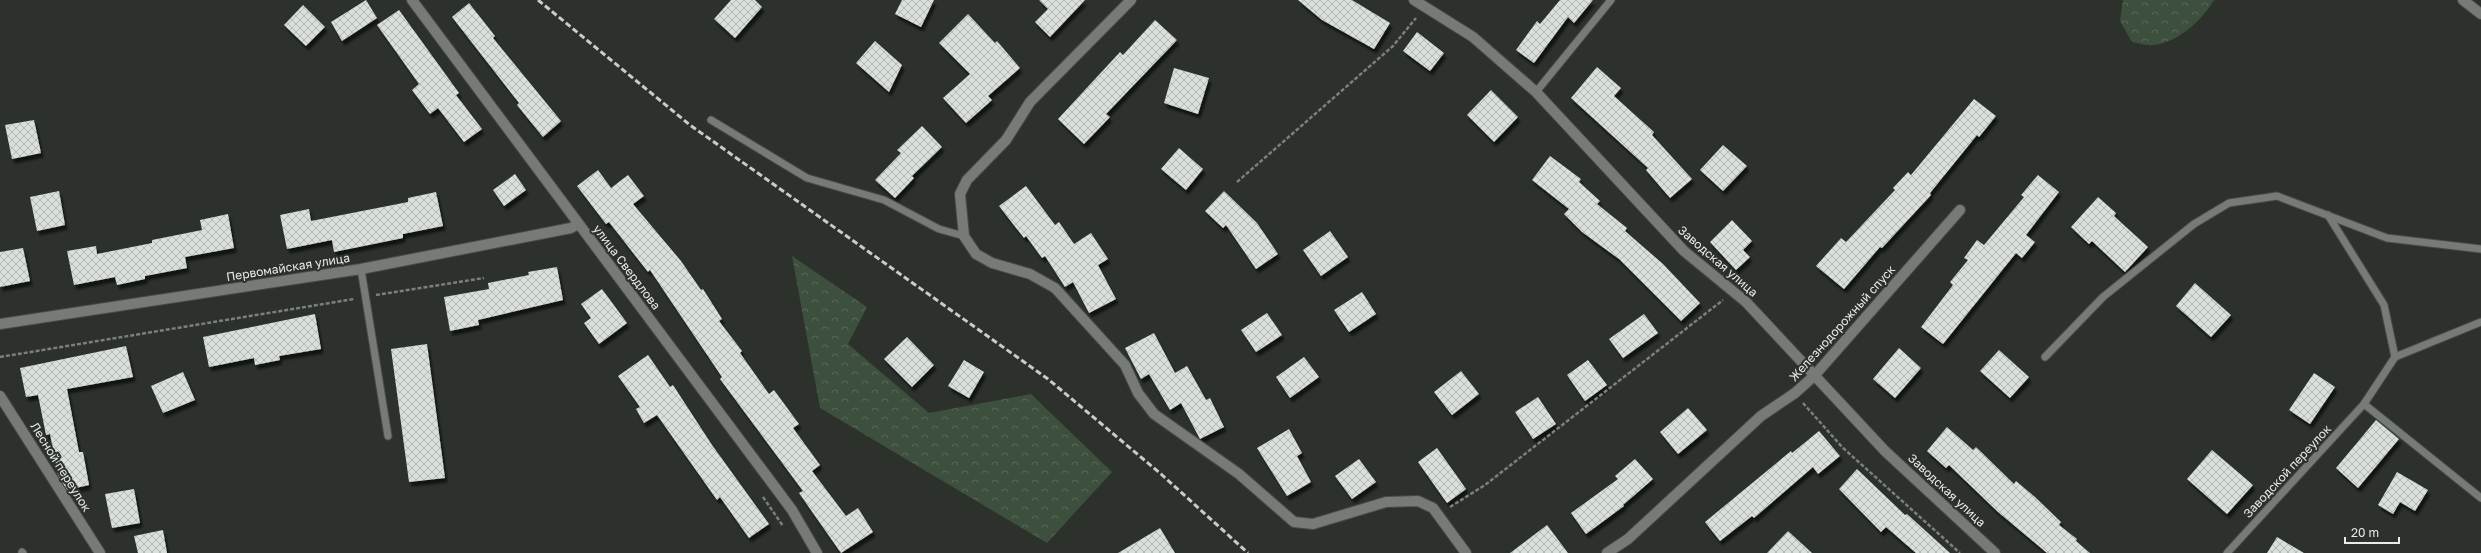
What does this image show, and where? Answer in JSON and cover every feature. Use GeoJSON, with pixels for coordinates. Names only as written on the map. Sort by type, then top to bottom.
{"type":"FeatureCollection","features":[{"type":"Feature","properties":{"kind":"street","name":"улица Свердлова"},"geometry":{"type":"LineString","coordinates":[[412,0],[792,510],[817,553]]}},
{"type":"Feature","properties":{"kind":"street"},"geometry":{"type":"LineString","coordinates":[[1131,0],[1030,102],[1006,140],[967,180],[960,194],[964,236],[976,254],[992,263],[1030,274],[1055,288],[1125,365],[1138,393],[1154,414],[1239,474],[1294,522],[1313,524],[1386,502],[1418,501],[1433,508],[1466,553]]}},
{"type":"Feature","properties":{"kind":"street","name":"Заводская улица"},"geometry":{"type":"LineString","coordinates":[[1414,0],[1473,37],[1536,92],[1684,252],[1746,302],[1885,451],[1995,553]]}},
{"type":"Feature","properties":{"kind":"street"},"geometry":{"type":"LineString","coordinates":[[2462,0],[2481,14]]}},
{"type":"Feature","properties":{"kind":"street","name":"Железнодорожный спуск"},"geometry":{"type":"LineString","coordinates":[[1607,553],[1628,539],[1761,416],[1795,393],[1814,376],[1960,210]]}},
{"type":"Feature","properties":{"kind":"street","name":"Первомайская улица"},"geometry":{"type":"LineString","coordinates":[[0,324],[361,269],[571,228],[578,224]]}},
{"type":"Feature","properties":{"kind":"street","name":"Лесной переулок"},"geometry":{"type":"LineString","coordinates":[[0,396],[100,553]]}},
{"type":"Feature","properties":{"kind":"lane"},"geometry":{"type":"LineString","coordinates":[[1536,92],[1611,0]]}},
{"type":"Feature","properties":{"kind":"lane"},"geometry":{"type":"LineString","coordinates":[[711,120],[806,178],[884,200],[939,230],[964,236]]}},
{"type":"Feature","properties":{"kind":"lane"},"geometry":{"type":"LineString","coordinates":[[2045,356],[2103,297],[2194,224],[2229,203],[2277,196],[2387,238],[2481,249]]}},
{"type":"Feature","properties":{"kind":"lane"},"geometry":{"type":"LineString","coordinates":[[2328,215],[2384,304],[2395,357],[2481,322]]}},
{"type":"Feature","properties":{"kind":"lane"},"geometry":{"type":"LineString","coordinates":[[361,269],[388,436]]}},
{"type":"Feature","properties":{"kind":"lane","name":"Заводской переулок"},"geometry":{"type":"LineString","coordinates":[[2227,553],[2364,404],[2395,357]]}},
{"type":"Feature","properties":{"kind":"lane"},"geometry":{"type":"LineString","coordinates":[[2364,404],[2481,498]]}},
{"type":"Feature","properties":{"kind":"path"},"geometry":{"type":"LineString","coordinates":[[1237,182],[1393,46],[1425,7]]}},
{"type":"Feature","properties":{"kind":"path"},"geometry":{"type":"LineString","coordinates":[[0,357],[484,278]]}},
{"type":"Feature","properties":{"kind":"path"},"geometry":{"type":"LineString","coordinates":[[1438,515],[1484,485],[1733,292]]}},
{"type":"Feature","properties":{"kind":"path"},"geometry":{"type":"LineString","coordinates":[[1795,393],[1842,447],[1960,553]]}},
{"type":"Feature","properties":{"kind":"green space"},"geometry":{"type":"Polygon","coordinates":[[[2123,0],[2214,0],[2203,15],[2180,35],[2162,43],[2145,45],[2132,42],[2120,21],[2123,0]]]}},
{"type":"Feature","properties":{"kind":"green space"},"geometry":{"type":"Polygon","coordinates":[[[792,256],[867,307],[848,344],[929,413],[1031,394],[1112,472],[1047,543],[820,408],[792,256]]]}},
{"type":"Feature","properties":{"kind":"building"},"geometry":{"type":"Polygon","coordinates":[[[366,0],[377,18],[342,41],[331,22],[366,0]]]}},
{"type":"Feature","properties":{"kind":"building"},"geometry":{"type":"Polygon","coordinates":[[[731,0],[755,0],[762,7],[735,38],[714,19],[731,0]]]}},
{"type":"Feature","properties":{"kind":"building"},"geometry":{"type":"Polygon","coordinates":[[[902,0],[934,0],[921,27],[895,14],[902,0]]]}},
{"type":"Feature","properties":{"kind":"building"},"geometry":{"type":"Polygon","coordinates":[[[1039,0],[1085,0],[1050,37],[1035,22],[1048,9],[1039,0]]]}},
{"type":"Feature","properties":{"kind":"building"},"geometry":{"type":"Polygon","coordinates":[[[1298,0],[1352,0],[1390,23],[1374,49],[1322,20],[1298,0]]]}},
{"type":"Feature","properties":{"kind":"building"},"geometry":{"type":"Polygon","coordinates":[[[1560,0],[1593,0],[1574,23],[1568,17],[1534,63],[1516,50],[1537,21],[1540,24],[1560,0]]]}},
{"type":"Feature","properties":{"kind":"building"},"geometry":{"type":"Polygon","coordinates":[[[469,3],[495,36],[493,38],[561,121],[543,137],[517,105],[519,103],[452,17],[469,3]]]}},
{"type":"Feature","properties":{"kind":"building"},"geometry":{"type":"Polygon","coordinates":[[[303,5],[325,27],[306,46],[284,25],[303,5]]]}},
{"type":"Feature","properties":{"kind":"building"},"geometry":{"type":"Polygon","coordinates":[[[399,10],[459,93],[456,95],[482,129],[464,142],[438,108],[430,114],[412,90],[419,84],[377,25],[399,10]]]}},
{"type":"Feature","properties":{"kind":"building"},"geometry":{"type":"Polygon","coordinates":[[[968,14],[995,43],[997,41],[1020,68],[988,96],[992,100],[966,123],[943,98],[970,74],[939,43],[968,14]]]}},
{"type":"Feature","properties":{"kind":"building"},"geometry":{"type":"Polygon","coordinates":[[[1155,20],[1177,40],[1106,114],[1110,117],[1084,144],[1058,119],[1120,52],[1123,55],[1155,20]]]}},
{"type":"Feature","properties":{"kind":"building"},"geometry":{"type":"Polygon","coordinates":[[[1417,32],[1444,53],[1430,71],[1403,51],[1417,32]]]}},
{"type":"Feature","properties":{"kind":"building"},"geometry":{"type":"Polygon","coordinates":[[[875,41],[902,65],[889,92],[856,63],[875,41]]]}},
{"type":"Feature","properties":{"kind":"building"},"geometry":{"type":"Polygon","coordinates":[[[1597,67],[1621,88],[1614,96],[1654,132],[1652,135],[1692,179],[1670,198],[1646,170],[1648,168],[1571,98],[1597,67]]]}},
{"type":"Feature","properties":{"kind":"building"},"geometry":{"type":"Polygon","coordinates":[[[1174,68],[1209,78],[1198,114],[1164,103],[1174,68]]]}},
{"type":"Feature","properties":{"kind":"building"},"geometry":{"type":"Polygon","coordinates":[[[1491,90],[1518,117],[1494,142],[1467,115],[1491,90]]]}},
{"type":"Feature","properties":{"kind":"building"},"geometry":{"type":"Polygon","coordinates":[[[1974,99],[1996,116],[1979,137],[1977,135],[1930,193],[1931,195],[1882,248],[1880,247],[1844,289],[1816,266],[1841,238],[1846,242],[1895,190],[1893,188],[1908,172],[1911,175],[1974,99]]]}},
{"type":"Feature","properties":{"kind":"building"},"geometry":{"type":"Polygon","coordinates":[[[34,120],[41,153],[12,159],[5,125],[34,120]]]}},
{"type":"Feature","properties":{"kind":"building"},"geometry":{"type":"Polygon","coordinates":[[[922,126],[942,147],[912,176],[914,178],[895,198],[875,180],[901,153],[897,150],[922,126]]]}},
{"type":"Feature","properties":{"kind":"building"},"geometry":{"type":"Polygon","coordinates":[[[1723,145],[1747,166],[1723,191],[1700,170],[1723,145]]]}},
{"type":"Feature","properties":{"kind":"building"},"geometry":{"type":"Polygon","coordinates":[[[1179,148],[1203,169],[1186,190],[1161,169],[1179,148]]]}},
{"type":"Feature","properties":{"kind":"building"},"geometry":{"type":"Polygon","coordinates":[[[1550,156],[1581,179],[1579,182],[1600,201],[1597,204],[1627,228],[1625,231],[1663,264],[1700,303],[1681,321],[1619,259],[1582,232],[1564,214],[1569,209],[1532,180],[1550,156]]]}},
{"type":"Feature","properties":{"kind":"building"},"geometry":{"type":"Polygon","coordinates":[[[598,170],[611,188],[628,175],[644,196],[633,204],[681,261],[701,290],[703,289],[722,319],[719,321],[742,351],[740,353],[769,394],[774,390],[799,424],[793,428],[820,465],[812,471],[846,516],[858,508],[873,532],[841,553],[799,493],[803,491],[720,379],[722,377],[650,270],[648,272],[609,222],[606,224],[577,186],[598,170]]]}},
{"type":"Feature","properties":{"kind":"building"},"geometry":{"type":"Polygon","coordinates":[[[515,174],[526,190],[504,206],[493,190],[515,174]]]}},
{"type":"Feature","properties":{"kind":"building"},"geometry":{"type":"Polygon","coordinates":[[[2038,175],[2059,192],[2026,235],[2035,242],[2022,258],[2016,253],[1943,344],[1921,327],[1953,285],[1950,282],[1968,260],[1964,258],[1977,240],[1984,245],[2024,197],[2021,195],[2038,175]]]}},
{"type":"Feature","properties":{"kind":"building"},"geometry":{"type":"Polygon","coordinates":[[[1026,186],[1055,225],[1059,222],[1074,244],[1091,233],[1108,259],[1098,265],[1116,299],[1089,313],[1073,282],[1065,287],[1045,256],[1042,258],[1026,236],[1024,238],[999,206],[1026,186]]]}},
{"type":"Feature","properties":{"kind":"building"},"geometry":{"type":"Polygon","coordinates":[[[59,191],[65,225],[37,231],[30,197],[59,191]]]}},
{"type":"Feature","properties":{"kind":"building"},"geometry":{"type":"Polygon","coordinates":[[[1224,191],[1257,223],[1278,254],[1256,269],[1226,225],[1223,228],[1205,211],[1224,191]]]}},
{"type":"Feature","properties":{"kind":"building"},"geometry":{"type":"Polygon","coordinates":[[[436,192],[443,226],[403,234],[403,238],[334,252],[332,240],[287,249],[280,215],[309,209],[311,221],[408,202],[408,198],[436,192]]]}},
{"type":"Feature","properties":{"kind":"building"},"geometry":{"type":"Polygon","coordinates":[[[2098,197],[2116,213],[2114,216],[2148,247],[2125,272],[2092,241],[2089,244],[2071,227],[2098,197]]]}},
{"type":"Feature","properties":{"kind":"building"},"geometry":{"type":"Polygon","coordinates":[[[228,214],[234,248],[185,257],[187,268],[145,276],[145,279],[117,285],[115,277],[74,285],[67,251],[96,246],[97,254],[152,243],[152,240],[202,230],[200,220],[228,214]]]}},
{"type":"Feature","properties":{"kind":"building"},"geometry":{"type":"Polygon","coordinates":[[[1732,220],[1752,241],[1743,250],[1750,257],[1736,270],[1710,242],[1732,220]]]}},
{"type":"Feature","properties":{"kind":"building"},"geometry":{"type":"Polygon","coordinates":[[[1330,231],[1348,257],[1321,276],[1303,250],[1330,231]]]}},
{"type":"Feature","properties":{"kind":"building"},"geometry":{"type":"Polygon","coordinates":[[[23,248],[30,281],[0,287],[0,252],[23,248]]]}},
{"type":"Feature","properties":{"kind":"building"},"geometry":{"type":"Polygon","coordinates":[[[557,267],[563,300],[478,320],[479,325],[450,331],[444,297],[489,289],[488,283],[529,275],[528,272],[557,267]]]}},
{"type":"Feature","properties":{"kind":"building"},"geometry":{"type":"Polygon","coordinates":[[[2195,283],[2231,315],[2211,337],[2176,306],[2195,283]]]}},
{"type":"Feature","properties":{"kind":"building"},"geometry":{"type":"Polygon","coordinates":[[[602,289],[627,323],[599,344],[584,323],[591,318],[581,304],[602,289]]]}},
{"type":"Feature","properties":{"kind":"building"},"geometry":{"type":"Polygon","coordinates":[[[1362,292],[1376,314],[1349,332],[1334,310],[1362,292]]]}},
{"type":"Feature","properties":{"kind":"building"},"geometry":{"type":"Polygon","coordinates":[[[1267,313],[1282,335],[1256,352],[1241,330],[1267,313]]]}},
{"type":"Feature","properties":{"kind":"building"},"geometry":{"type":"Polygon","coordinates":[[[315,314],[321,349],[279,356],[280,360],[255,365],[254,358],[209,367],[203,337],[315,314]]]}},
{"type":"Feature","properties":{"kind":"building"},"geometry":{"type":"Polygon","coordinates":[[[1644,314],[1658,333],[1623,358],[1609,339],[1644,314]]]}},
{"type":"Feature","properties":{"kind":"building"},"geometry":{"type":"Polygon","coordinates":[[[1154,333],[1175,373],[1187,366],[1206,400],[1210,398],[1224,427],[1200,439],[1181,403],[1170,410],[1149,374],[1141,379],[1125,348],[1154,333]]]}},
{"type":"Feature","properties":{"kind":"building"},"geometry":{"type":"Polygon","coordinates":[[[907,337],[934,365],[912,387],[884,359],[907,337]]]}},
{"type":"Feature","properties":{"kind":"building"},"geometry":{"type":"Polygon","coordinates":[[[427,344],[445,478],[409,482],[391,349],[427,344]]]}},
{"type":"Feature","properties":{"kind":"building"},"geometry":{"type":"Polygon","coordinates":[[[126,346],[133,377],[67,389],[79,452],[83,452],[89,485],[67,490],[58,475],[50,434],[46,435],[38,395],[26,397],[20,368],[126,346]]]}},
{"type":"Feature","properties":{"kind":"building"},"geometry":{"type":"Polygon","coordinates":[[[1899,348],[1921,368],[1895,398],[1873,379],[1899,348]]]}},
{"type":"Feature","properties":{"kind":"building"},"geometry":{"type":"Polygon","coordinates":[[[1999,350],[2029,377],[2010,398],[1980,371],[1999,350]]]}},
{"type":"Feature","properties":{"kind":"building"},"geometry":{"type":"Polygon","coordinates":[[[648,355],[670,387],[673,385],[712,445],[769,524],[749,538],[720,497],[717,500],[657,415],[644,423],[636,409],[640,407],[618,376],[648,355]]]}},
{"type":"Feature","properties":{"kind":"building"},"geometry":{"type":"Polygon","coordinates":[[[1304,357],[1319,377],[1290,398],[1276,377],[1304,357]]]}},
{"type":"Feature","properties":{"kind":"building"},"geometry":{"type":"Polygon","coordinates":[[[964,360],[984,372],[969,398],[948,386],[964,360]]]}},
{"type":"Feature","properties":{"kind":"building"},"geometry":{"type":"Polygon","coordinates":[[[1588,360],[1607,385],[1585,401],[1567,375],[1588,360]]]}},
{"type":"Feature","properties":{"kind":"building"},"geometry":{"type":"Polygon","coordinates":[[[1461,371],[1479,394],[1452,415],[1434,392],[1461,371]]]}},
{"type":"Feature","properties":{"kind":"building"},"geometry":{"type":"Polygon","coordinates":[[[183,372],[195,400],[163,413],[151,386],[183,372]]]}},
{"type":"Feature","properties":{"kind":"building"},"geometry":{"type":"Polygon","coordinates":[[[2314,373],[2335,387],[2310,424],[2289,410],[2314,373]]]}},
{"type":"Feature","properties":{"kind":"building"},"geometry":{"type":"Polygon","coordinates":[[[1538,397],[1556,424],[1533,439],[1515,412],[1538,397]]]}},
{"type":"Feature","properties":{"kind":"building"},"geometry":{"type":"Polygon","coordinates":[[[1688,408],[1707,430],[1678,454],[1660,432],[1688,408]]]}},
{"type":"Feature","properties":{"kind":"building"},"geometry":{"type":"Polygon","coordinates":[[[2376,420],[2399,439],[2358,488],[2336,468],[2376,420]]]}},
{"type":"Feature","properties":{"kind":"building"},"geometry":{"type":"Polygon","coordinates":[[[1947,427],[1973,450],[1976,447],[2014,484],[2016,481],[2035,497],[2061,522],[2059,525],[2077,539],[2076,541],[2090,553],[2047,553],[1998,512],[1949,465],[1946,468],[1927,451],[1947,427]]]}},
{"type":"Feature","properties":{"kind":"building"},"geometry":{"type":"Polygon","coordinates":[[[1289,429],[1302,453],[1297,456],[1311,482],[1287,496],[1257,448],[1289,429]]]}},
{"type":"Feature","properties":{"kind":"building"},"geometry":{"type":"Polygon","coordinates":[[[1819,431],[1840,456],[1818,474],[1813,467],[1754,518],[1752,516],[1720,541],[1705,522],[1791,451],[1792,453],[1819,431]]]}},
{"type":"Feature","properties":{"kind":"building"},"geometry":{"type":"Polygon","coordinates":[[[1437,448],[1466,489],[1447,503],[1418,462],[1437,448]]]}},
{"type":"Feature","properties":{"kind":"building"},"geometry":{"type":"Polygon","coordinates":[[[2212,450],[2253,485],[2227,514],[2187,479],[2212,450]]]}},
{"type":"Feature","properties":{"kind":"building"},"geometry":{"type":"Polygon","coordinates":[[[1359,459],[1376,482],[1352,499],[1335,476],[1359,459]]]}},
{"type":"Feature","properties":{"kind":"building"},"geometry":{"type":"Polygon","coordinates":[[[1635,459],[1653,479],[1623,505],[1624,506],[1586,534],[1571,513],[1618,479],[1615,476],[1635,459]]]}},
{"type":"Feature","properties":{"kind":"building"},"geometry":{"type":"Polygon","coordinates":[[[1857,469],[1905,515],[1907,514],[1950,553],[1916,553],[1886,527],[1881,532],[1839,489],[1857,469]]]}},
{"type":"Feature","properties":{"kind":"building"},"geometry":{"type":"Polygon","coordinates":[[[2397,472],[2428,490],[2415,511],[2400,502],[2393,514],[2378,505],[2397,472]]]}},
{"type":"Feature","properties":{"kind":"building"},"geometry":{"type":"Polygon","coordinates":[[[134,489],[140,523],[112,528],[105,494],[134,489]]]}},
{"type":"Feature","properties":{"kind":"building"},"geometry":{"type":"Polygon","coordinates":[[[1547,525],[1568,553],[1510,553],[1547,525]]]}},
{"type":"Feature","properties":{"kind":"building"},"geometry":{"type":"Polygon","coordinates":[[[1160,528],[1175,553],[1118,553],[1160,528]]]}},
{"type":"Feature","properties":{"kind":"building"},"geometry":{"type":"Polygon","coordinates":[[[163,530],[167,553],[138,553],[134,536],[163,530]]]}},
{"type":"Feature","properties":{"kind":"building"},"geometry":{"type":"Polygon","coordinates":[[[1788,531],[1812,553],[1767,553],[1788,531]]]}},
{"type":"Feature","properties":{"kind":"building"},"geometry":{"type":"Polygon","coordinates":[[[2277,537],[2304,553],[2267,553],[2277,537]]]}},
{"type":"Feature","properties":{"kind":"railway"},"geometry":{"type":"LineString","coordinates":[[538,0],[690,125],[1048,379],[1161,474],[1248,553]]}}]}
